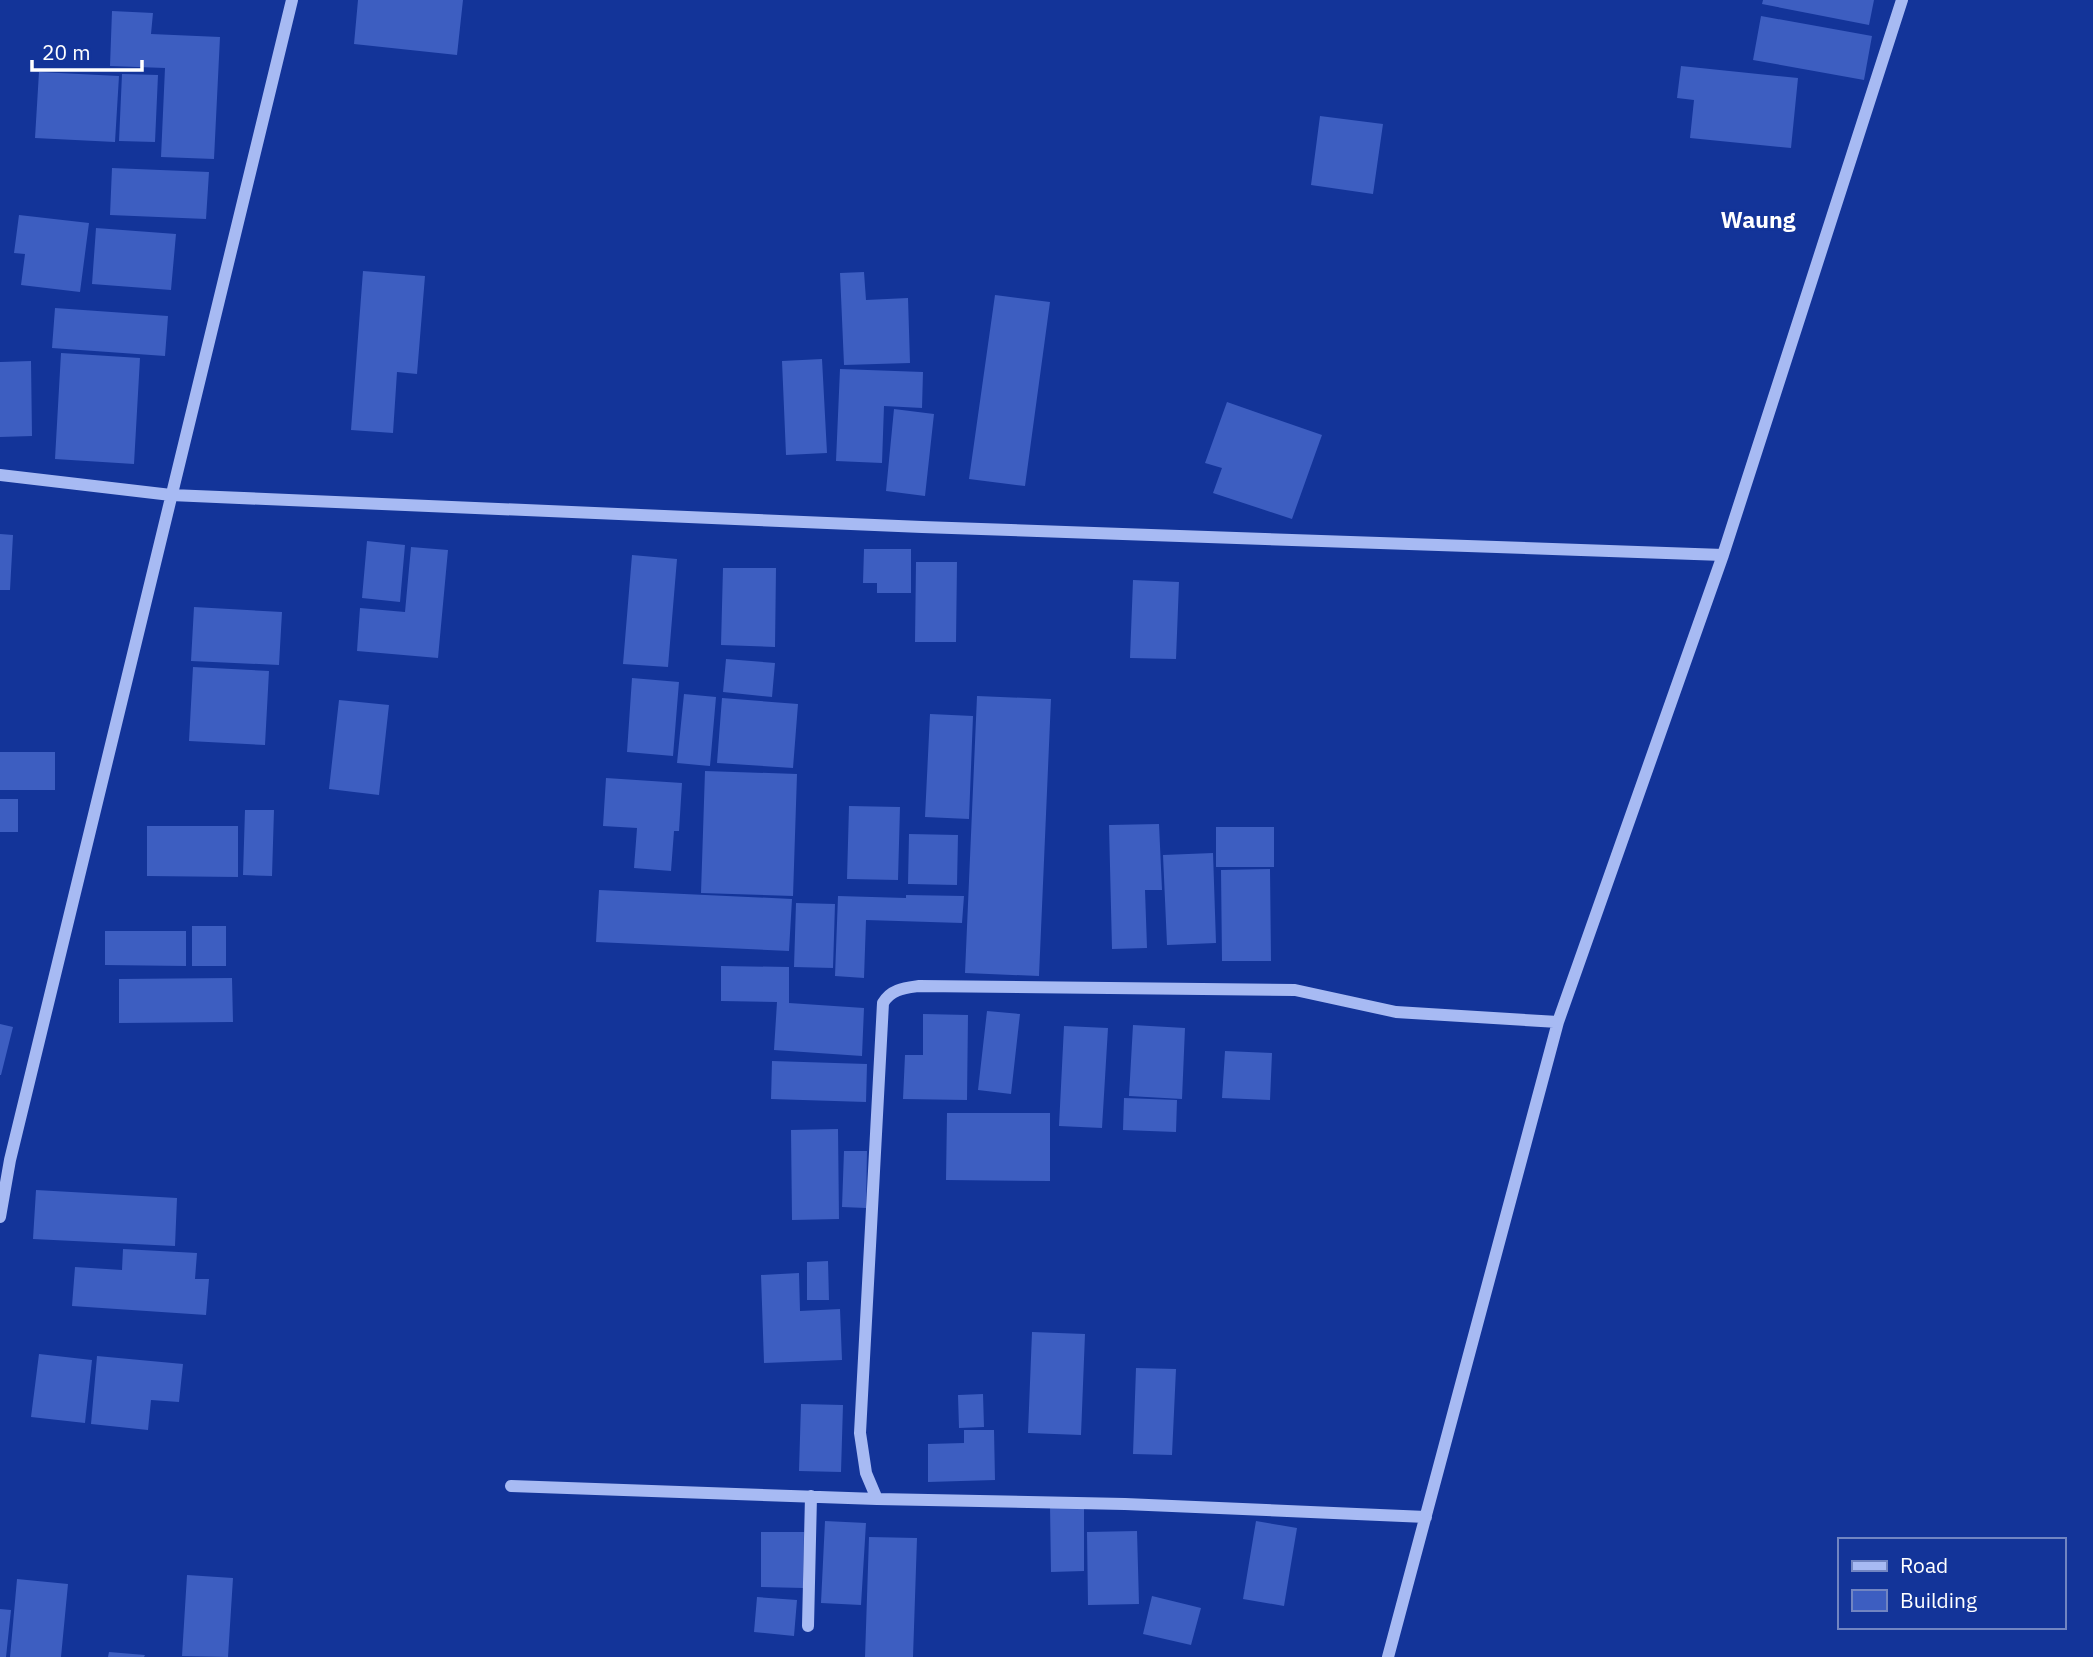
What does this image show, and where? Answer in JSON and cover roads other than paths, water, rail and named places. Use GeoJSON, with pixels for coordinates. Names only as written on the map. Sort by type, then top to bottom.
{"type":"FeatureCollection","features":[{"type":"Feature","properties":{"kind":"street"},"geometry":{"type":"LineString","coordinates":[[0,1217],[10,1160],[292,0]]}},
{"type":"Feature","properties":{"kind":"street"},"geometry":{"type":"LineString","coordinates":[[1388,1657],[1559,1022],[1723,555],[1902,0]]}},
{"type":"Feature","properties":{"kind":"street"},"geometry":{"type":"LineString","coordinates":[[0,475],[171,495],[908,526],[1723,555]]}},
{"type":"Feature","properties":{"kind":"street"},"geometry":{"type":"LineString","coordinates":[[877,1499],[866,1473],[859,1433],[883,1003],[889,995],[899,989],[919,986],[1295,990],[1396,1012],[1559,1022]]}},
{"type":"Feature","properties":{"kind":"street"},"geometry":{"type":"LineString","coordinates":[[511,1486],[877,1499],[1125,1504],[1426,1517]]}},
{"type":"Feature","properties":{"kind":"street"},"geometry":{"type":"LineString","coordinates":[[808,1626],[811,1496]]}},
{"type":"Feature","properties":{"kind":"district","name":"Waung"},"geometry":{"type":"Point","coordinates":[1758,220]}}]}
